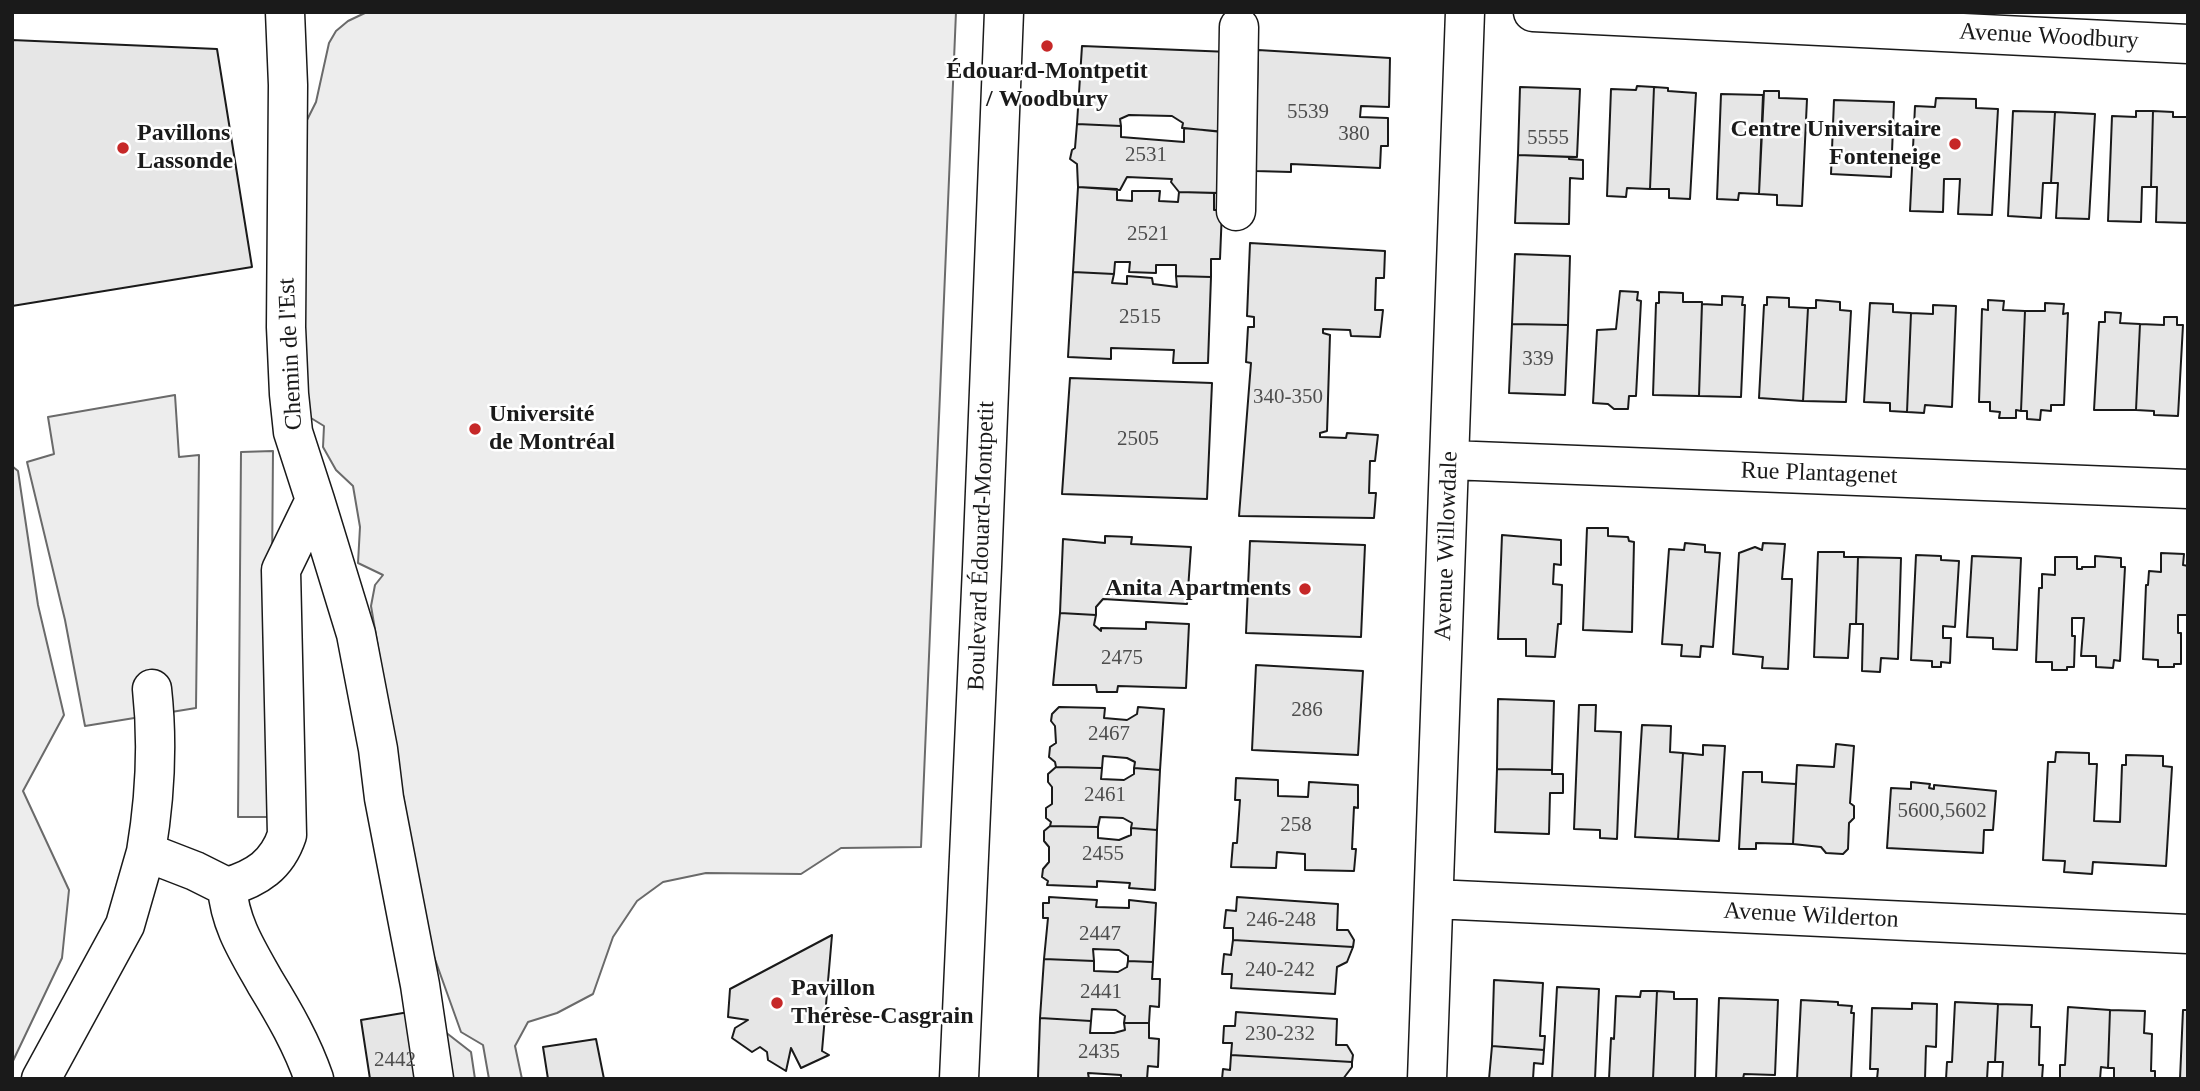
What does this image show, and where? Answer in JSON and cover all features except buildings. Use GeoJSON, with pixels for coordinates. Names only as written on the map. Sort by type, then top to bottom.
{"type":"FeatureCollection","features":[{"type":"Feature","properties":{"kind":"street","name":"Chemin de l'Est"},"geometry":{"type":"LineString","coordinates":[[285,12],[288,85],[286,338],[293,432],[356,634],[420,985],[434,1079]]}},
{"type":"Feature","properties":{"kind":"street","name":"Boulevard Édouard-Montpetit"},"geometry":{"type":"LineString","coordinates":[[959,1079],[1004,12]]}},
{"type":"Feature","properties":{"kind":"street","name":"Avenue Willowdale"},"geometry":{"type":"LineString","coordinates":[[1427,1079],[1465,12]]}},
{"type":"Feature","properties":{"kind":"street","name":"Avenue Woodbury"},"geometry":{"type":"LineString","coordinates":[[1533,12],[2188,44]]}},
{"type":"Feature","properties":{"kind":"street"},"geometry":{"type":"LineString","coordinates":[[1236,211],[1239,27]]}},
{"type":"Feature","properties":{"kind":"street","name":"Rue Plantagenet"},"geometry":{"type":"LineString","coordinates":[[1450,460],[2188,489]]}},
{"type":"Feature","properties":{"kind":"street"},"geometry":{"type":"LineString","coordinates":[[146,852],[228,887],[250,880],[282,852],[287,835],[281,570],[315,500]]}},
{"type":"Feature","properties":{"kind":"street"},"geometry":{"type":"LineString","coordinates":[[41,1079],[125,925],[146,852],[152,817],[157,734],[152,689]]}},
{"type":"Feature","properties":{"kind":"street"},"geometry":{"type":"LineString","coordinates":[[228,887],[229,907],[237,933],[306,1055],[314,1079]]}},
{"type":"Feature","properties":{"kind":"street","name":"Avenue Wilderton"},"geometry":{"type":"LineString","coordinates":[[1434,899],[2188,934]]}},
{"type":"Feature","properties":{"kind":"shaded area"},"geometry":{"type":"Polygon","coordinates":[[[367,12],[956,12],[921,847],[841,848],[801,874],[706,873],[663,882],[637,901],[613,937],[593,994],[557,1013],[528,1022],[515,1046],[522,1079],[489,1079],[483,1045],[461,1032],[427,937],[371,606],[375,585],[383,575],[358,563],[360,527],[353,486],[336,470],[323,447],[324,426],[306,415],[302,157],[307,120],[316,102],[329,43],[336,31],[348,21],[367,12]]]}},
{"type":"Feature","properties":{"kind":"shaded area"},"geometry":{"type":"Polygon","coordinates":[[[175,395],[179,457],[199,455],[196,708],[85,726],[65,620],[27,462],[54,454],[48,417],[175,395]]]}},
{"type":"Feature","properties":{"kind":"shaded area"},"geometry":{"type":"Polygon","coordinates":[[[273,451],[270,817],[238,817],[241,452],[273,451]]]}},
{"type":"Feature","properties":{"kind":"shaded area"},"geometry":{"type":"Polygon","coordinates":[[[12,466],[18,471],[38,605],[64,715],[23,791],[69,890],[62,958],[12,1063],[12,466]]]}},
{"type":"Feature","properties":{"kind":"shaded area"},"geometry":{"type":"Polygon","coordinates":[[[444,1031],[471,1052],[475,1079],[426,1079],[444,1031]]]}},
{"type":"Feature","properties":{"kind":"place","name":"Édouard-Montpetit / Woodbury"},"geometry":{"type":"Point","coordinates":[1047,46]}},
{"type":"Feature","properties":{"kind":"place","name":"Centre Universitaire Fonteneige"},"geometry":{"type":"Point","coordinates":[1955,144]}},
{"type":"Feature","properties":{"kind":"place","name":"Pavillons Lassonde"},"geometry":{"type":"Point","coordinates":[123,148]}},
{"type":"Feature","properties":{"kind":"place","name":"Université de Montréal"},"geometry":{"type":"Point","coordinates":[475,429]}},
{"type":"Feature","properties":{"kind":"place","name":"Anita Apartments"},"geometry":{"type":"Point","coordinates":[1305,589]}},
{"type":"Feature","properties":{"kind":"place","name":"Pavillon Thérèse-Casgrain"},"geometry":{"type":"Point","coordinates":[777,1003]}}]}
